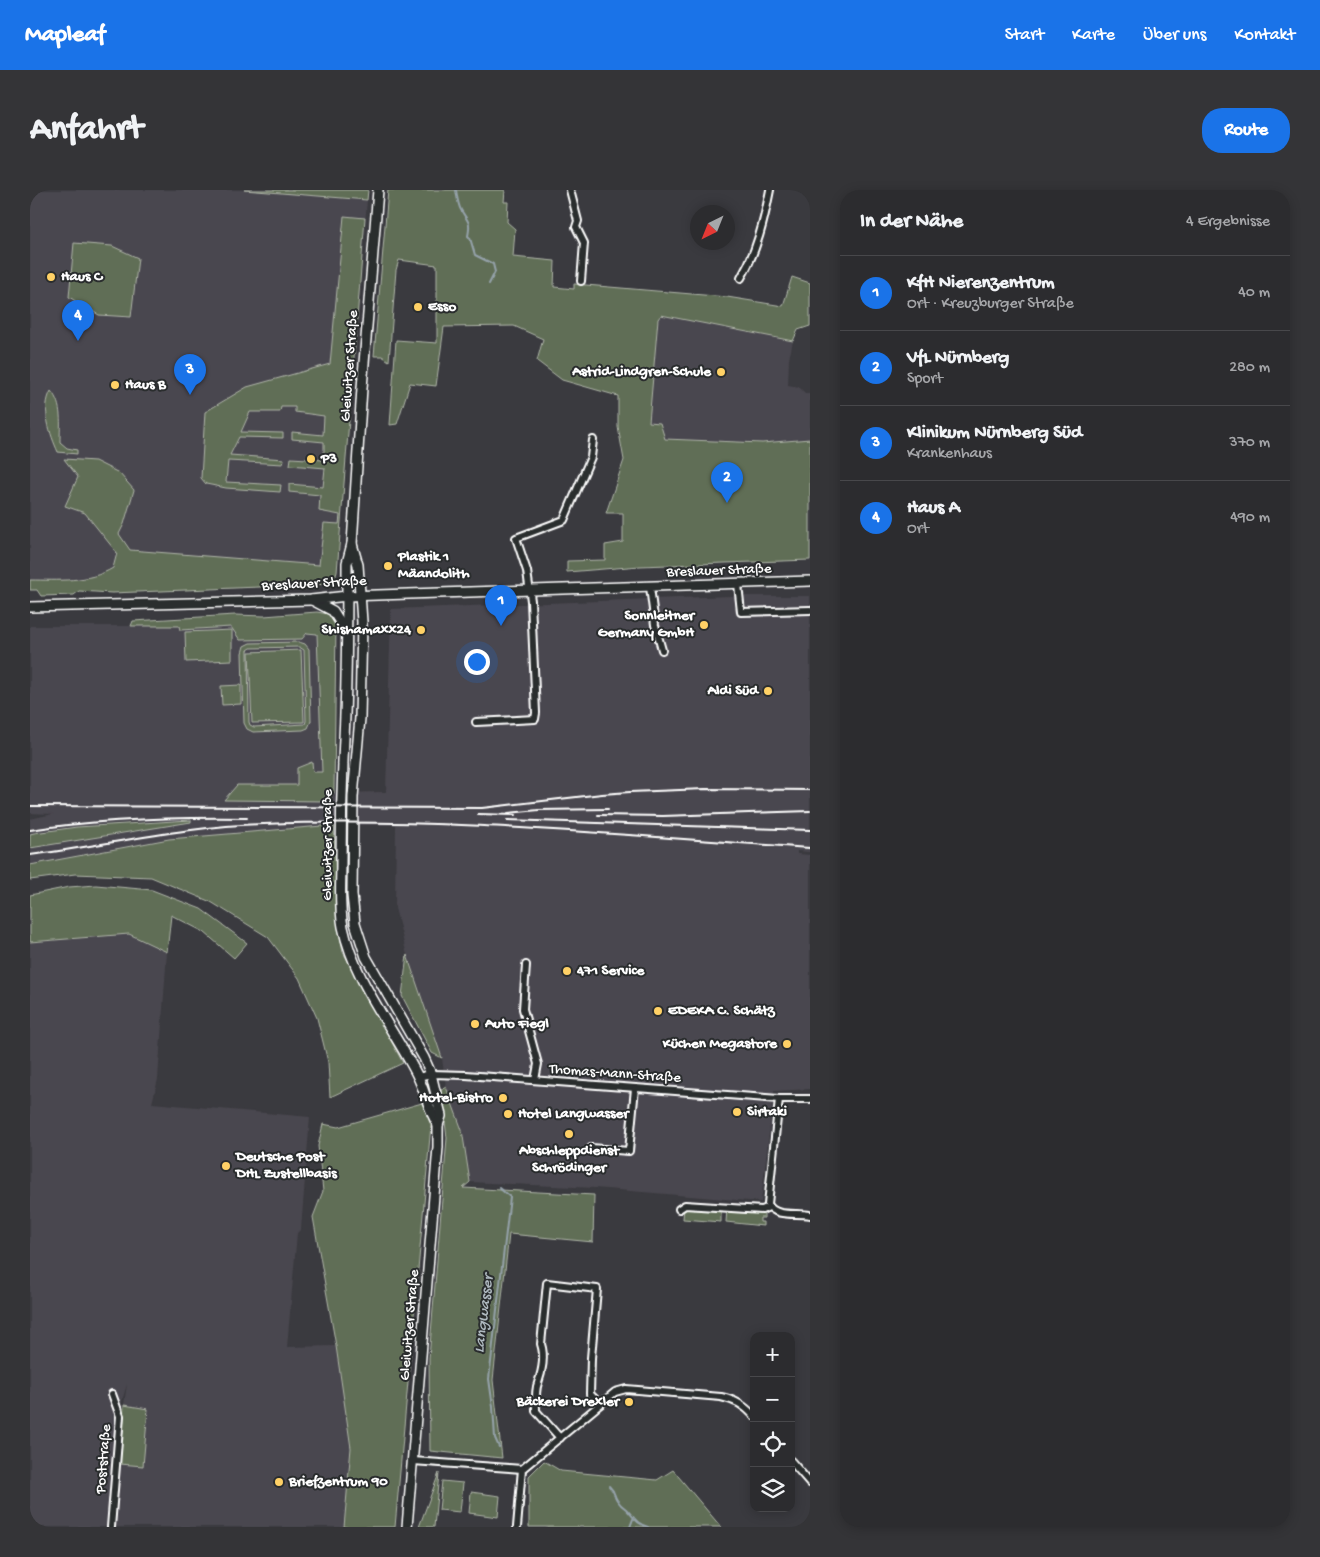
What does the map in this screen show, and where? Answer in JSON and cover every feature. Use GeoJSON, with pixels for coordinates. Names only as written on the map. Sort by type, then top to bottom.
{"type":"FeatureCollection","features":[{"type":"Feature","properties":{"kind":"main road","name":"Gleiwitzer Straße"},"geometry":{"type":"LineString","coordinates":[[378,190],[352,544],[347,563],[341,821],[342,920],[348,946],[361,975],[418,1077],[433,1117],[438,1125]]}},
{"type":"Feature","properties":{"kind":"main road","name":"Gleiwitzer Straße"},"geometry":{"type":"LineString","coordinates":[[352,544],[358,564],[361,596],[360,718],[353,811],[352,895],[354,918],[359,940],[366,957],[424,1058],[431,1074],[441,1116],[438,1125],[438,1147],[407,1527]]}},
{"type":"Feature","properties":{"kind":"main road","name":"Breslauer Straße"},"geometry":{"type":"LineString","coordinates":[[30,606],[311,600],[347,596],[810,581]]}},
{"type":"Feature","properties":{"kind":"main road"},"geometry":{"type":"LineString","coordinates":[[311,600],[335,613],[346,633]]}},
{"type":"Feature","properties":{"kind":"street"},"geometry":{"type":"LineString","coordinates":[[570,190],[578,221],[576,227],[584,243],[581,281]]}},
{"type":"Feature","properties":{"kind":"street"},"geometry":{"type":"LineString","coordinates":[[741,278],[750,263],[759,236],[770,190]]}},
{"type":"Feature","properties":{"kind":"street"},"geometry":{"type":"LineString","coordinates":[[476,722],[535,719],[530,590],[527,571],[516,538],[564,520],[591,457],[593,440]]}},
{"type":"Feature","properties":{"kind":"street"},"geometry":{"type":"LineString","coordinates":[[738,584],[740,612],[810,610]]}},
{"type":"Feature","properties":{"kind":"street"},"geometry":{"type":"LineString","coordinates":[[650,587],[655,626],[662,650]]}},
{"type":"Feature","properties":{"kind":"street"},"geometry":{"type":"LineString","coordinates":[[526,965],[524,1009],[538,1064],[535,1080]]}},
{"type":"Feature","properties":{"kind":"street","name":"Thomas-Mann-Straße"},"geometry":{"type":"LineString","coordinates":[[418,1077],[431,1074],[779,1099],[810,1099]]}},
{"type":"Feature","properties":{"kind":"street"},"geometry":{"type":"LineString","coordinates":[[591,1148],[629,1151],[635,1088]]}},
{"type":"Feature","properties":{"kind":"street"},"geometry":{"type":"LineString","coordinates":[[769,1207],[779,1099]]}},
{"type":"Feature","properties":{"kind":"street"},"geometry":{"type":"LineString","coordinates":[[679,1209],[685,1205],[762,1210],[769,1207]]}},
{"type":"Feature","properties":{"kind":"street"},"geometry":{"type":"LineString","coordinates":[[769,1207],[776,1212],[810,1215]]}},
{"type":"Feature","properties":{"kind":"street"},"geometry":{"type":"LineString","coordinates":[[560,1438],[536,1411],[537,1384],[541,1378],[543,1350],[541,1344],[547,1283],[597,1290],[590,1394],[600,1404]]}},
{"type":"Feature","properties":{"kind":"street"},"geometry":{"type":"LineString","coordinates":[[413,1461],[522,1469],[615,1392],[626,1389],[721,1396],[734,1400],[750,1412]]}},
{"type":"Feature","properties":{"kind":"street","name":"Poststraße"},"geometry":{"type":"LineString","coordinates":[[111,1527],[120,1416],[112,1394]]}},
{"type":"Feature","properties":{"kind":"street"},"geometry":{"type":"LineString","coordinates":[[795,1466],[810,1483]]}},
{"type":"Feature","properties":{"kind":"street"},"geometry":{"type":"LineString","coordinates":[[517,1527],[522,1469]]}},
{"type":"Feature","properties":{"kind":"shaded area"},"geometry":{"type":"Polygon","coordinates":[[[30,190],[244,190],[367,200],[337,572],[333,584],[112,593],[79,591],[74,595],[41,596],[37,590],[30,590],[30,190]]]}},
{"type":"Feature","properties":{"kind":"shaded area","name":"Astrid-Lindgren-Schule"},"geometry":{"type":"Polygon","coordinates":[[[661,315],[793,341],[789,359],[788,385],[799,387],[806,394],[810,394],[810,439],[762,443],[665,439],[649,422],[658,318],[661,315]]]}},
{"type":"Feature","properties":{"kind":"shaded area"},"geometry":{"type":"Polygon","coordinates":[[[731,596],[810,596],[810,852],[797,851],[797,854],[810,855],[810,1089],[774,1091],[761,1202],[595,1188],[470,1182],[462,1130],[446,1087],[442,1058],[407,955],[395,908],[396,825],[334,825],[169,839],[30,865],[30,848],[190,822],[191,820],[77,827],[30,834],[30,819],[53,814],[30,813],[30,626],[130,626],[328,614],[336,623],[334,793],[386,792],[391,609],[731,596]]]}},
{"type":"Feature","properties":{"kind":"shaded area"},"geometry":{"type":"Polygon","coordinates":[[[129,934],[167,952],[158,1079],[152,1103],[310,1117],[301,1229],[297,1233],[287,1347],[336,1346],[351,1448],[344,1527],[115,1527],[120,1464],[143,1465],[148,1409],[124,1405],[127,1384],[115,1425],[106,1527],[30,1527],[30,942],[129,934]]]}},
{"type":"Feature","properties":{"kind":"green space"},"geometry":{"type":"Polygon","coordinates":[[[244,190],[368,190],[367,200],[244,190]]]}},
{"type":"Feature","properties":{"kind":"green space"},"geometry":{"type":"Polygon","coordinates":[[[388,190],[505,190],[504,202],[508,202],[507,222],[515,229],[513,257],[555,261],[554,287],[574,289],[574,284],[727,297],[783,306],[792,277],[810,283],[810,326],[798,330],[793,341],[661,315],[658,319],[649,422],[660,423],[665,439],[762,443],[810,439],[810,560],[640,566],[567,572],[567,561],[605,560],[605,545],[623,542],[623,513],[606,513],[624,460],[618,427],[618,396],[562,380],[537,361],[543,339],[514,326],[444,327],[436,386],[410,383],[397,424],[390,425],[396,340],[437,343],[437,265],[399,260],[396,270],[389,361],[382,356],[374,356],[388,190]]]}},
{"type":"Feature","properties":{"kind":"green space"},"geometry":{"type":"Polygon","coordinates":[[[344,216],[365,218],[337,572],[333,584],[112,593],[79,591],[74,595],[41,596],[37,590],[30,590],[30,580],[73,580],[103,573],[113,568],[117,553],[85,513],[65,506],[78,477],[64,459],[95,461],[119,473],[134,490],[124,524],[119,534],[130,550],[319,565],[324,523],[339,524],[340,515],[319,511],[320,495],[289,492],[289,484],[323,487],[325,468],[290,465],[291,458],[324,460],[324,442],[292,439],[292,432],[323,435],[324,416],[295,412],[295,407],[281,407],[280,412],[250,412],[241,432],[283,433],[283,438],[239,437],[230,455],[284,459],[283,464],[228,461],[226,482],[281,485],[280,492],[226,488],[206,484],[201,478],[205,412],[247,387],[330,364],[344,216]]]}},
{"type":"Feature","properties":{"kind":"green space"},"geometry":{"type":"Polygon","coordinates":[[[74,243],[112,246],[138,258],[131,317],[99,315],[69,297],[74,243]]]}},
{"type":"Feature","properties":{"kind":"green space"},"geometry":{"type":"Polygon","coordinates":[[[51,391],[55,396],[59,409],[60,442],[67,448],[77,450],[77,454],[58,452],[55,445],[47,413],[48,398],[51,391]]]}},
{"type":"Feature","properties":{"kind":"green space"},"geometry":{"type":"Polygon","coordinates":[[[317,612],[328,614],[336,623],[334,793],[326,801],[224,800],[237,785],[297,785],[297,768],[312,762],[313,772],[322,772],[317,634],[307,633],[302,639],[240,640],[231,627],[180,630],[179,626],[131,626],[133,621],[317,612]]]}},
{"type":"Feature","properties":{"kind":"green space"},"geometry":{"type":"Polygon","coordinates":[[[232,630],[232,660],[186,662],[185,632],[232,630]]]}},
{"type":"Feature","properties":{"kind":"green space"},"geometry":{"type":"Polygon","coordinates":[[[299,642],[305,644],[309,649],[311,721],[308,728],[303,730],[253,732],[247,729],[244,723],[242,653],[244,646],[250,643],[299,642]],[[299,647],[251,648],[248,650],[250,725],[254,727],[305,724],[304,650],[299,647]]]}},
{"type":"Feature","properties":{"kind":"green space"},"geometry":{"type":"Polygon","coordinates":[[[301,650],[304,722],[252,723],[249,652],[301,650]]]}},
{"type":"Feature","properties":{"kind":"green space"},"geometry":{"type":"Polygon","coordinates":[[[241,685],[241,704],[222,705],[221,686],[241,685]]]}},
{"type":"Feature","properties":{"kind":"green space"},"geometry":{"type":"Polygon","coordinates":[[[191,820],[191,822],[30,848],[30,834],[34,833],[77,827],[191,820]]]}},
{"type":"Feature","properties":{"kind":"green space"},"geometry":{"type":"Polygon","coordinates":[[[334,825],[337,919],[343,952],[403,1063],[330,1097],[328,1062],[317,1018],[299,978],[268,937],[211,902],[151,877],[75,874],[30,880],[30,865],[169,839],[334,825]]]}},
{"type":"Feature","properties":{"kind":"green space"},"geometry":{"type":"Polygon","coordinates":[[[96,885],[152,890],[201,909],[247,943],[234,958],[204,932],[171,915],[167,952],[129,934],[30,942],[30,895],[69,887],[96,885]]]}},
{"type":"Feature","properties":{"kind":"green space"},"geometry":{"type":"Polygon","coordinates":[[[407,955],[442,1058],[432,1053],[402,996],[407,955]]]}},
{"type":"Feature","properties":{"kind":"green space"},"geometry":{"type":"Polygon","coordinates":[[[446,1087],[462,1130],[470,1182],[463,1188],[594,1195],[593,1242],[509,1234],[493,1380],[502,1458],[430,1451],[429,1358],[447,1138],[441,1090],[446,1087]]]}},
{"type":"Feature","properties":{"kind":"green space"},"geometry":{"type":"Polygon","coordinates":[[[422,1103],[431,1125],[395,1527],[344,1527],[351,1448],[336,1346],[313,1217],[323,1191],[318,1146],[323,1124],[338,1127],[422,1103]]]}},
{"type":"Feature","properties":{"kind":"green space"},"geometry":{"type":"Polygon","coordinates":[[[684,1206],[721,1209],[721,1222],[683,1219],[684,1206]]]}},
{"type":"Feature","properties":{"kind":"green space"},"geometry":{"type":"Polygon","coordinates":[[[727,1209],[764,1213],[764,1218],[760,1218],[763,1226],[726,1222],[727,1209]]]}},
{"type":"Feature","properties":{"kind":"green space"},"geometry":{"type":"Polygon","coordinates":[[[124,1405],[148,1409],[143,1466],[120,1464],[124,1405]]]}},
{"type":"Feature","properties":{"kind":"green space"},"geometry":{"type":"Polygon","coordinates":[[[544,1461],[561,1471],[657,1480],[673,1470],[721,1527],[529,1527],[529,1476],[544,1461]]]}},
{"type":"Feature","properties":{"kind":"green space"},"geometry":{"type":"Polygon","coordinates":[[[439,1473],[434,1527],[419,1527],[439,1473]]]}},
{"type":"Feature","properties":{"kind":"green space"},"geometry":{"type":"Polygon","coordinates":[[[442,1481],[463,1483],[460,1512],[439,1510],[442,1481]]]}},
{"type":"Feature","properties":{"kind":"green space"},"geometry":{"type":"Polygon","coordinates":[[[471,1492],[500,1496],[498,1517],[469,1513],[471,1492]]]}},
{"type":"Feature","properties":{"kind":"waterway"},"geometry":{"type":"LineString","coordinates":[[456,190],[460,208],[468,222],[468,236],[475,255],[493,264],[495,272],[489,284]]}},
{"type":"Feature","properties":{"kind":"waterway","name":"Langwasser"},"geometry":{"type":"LineString","coordinates":[[499,1188],[510,1197],[489,1379],[495,1438],[499,1447]]}},
{"type":"Feature","properties":{"kind":"waterway","name":"Langwasser"},"geometry":{"type":"LineString","coordinates":[[609,1486],[620,1504],[638,1522],[648,1527]]}},
{"type":"Feature","properties":{"kind":"waterway","name":"Langwasser"},"geometry":{"type":"LineString","coordinates":[[630,1527],[633,1519]]}},
{"type":"Feature","properties":{"kind":"railway"},"geometry":{"type":"LineString","coordinates":[[30,806],[482,808],[630,792],[705,789],[810,790]]}},
{"type":"Feature","properties":{"kind":"railway"},"geometry":{"type":"LineString","coordinates":[[508,813],[539,810],[608,809]]}},
{"type":"Feature","properties":{"kind":"railway"},"geometry":{"type":"LineString","coordinates":[[598,815],[663,816],[810,811]]}},
{"type":"Feature","properties":{"kind":"railway"},"geometry":{"type":"LineString","coordinates":[[478,814],[515,815]]}},
{"type":"Feature","properties":{"kind":"railway"},"geometry":{"type":"LineString","coordinates":[[30,830],[84,823],[138,820],[247,818]]}},
{"type":"Feature","properties":{"kind":"railway"},"geometry":{"type":"LineString","coordinates":[[507,820],[810,830]]}},
{"type":"Feature","properties":{"kind":"railway"},"geometry":{"type":"LineString","coordinates":[[30,855],[205,828],[234,825],[332,823],[469,825],[810,848]]}},
{"type":"Feature","properties":{"kind":"place","name":"Haus C"},"geometry":{"type":"Point","coordinates":[51,277]}},
{"type":"Feature","properties":{"kind":"place","name":"Esso"},"geometry":{"type":"Point","coordinates":[418,307]}},
{"type":"Feature","properties":{"kind":"place","name":"Haus A"},"geometry":{"type":"Point","coordinates":[78,341]}},
{"type":"Feature","properties":{"kind":"place","name":"Astrid-Lindgren-Schule"},"geometry":{"type":"Point","coordinates":[721,372]}},
{"type":"Feature","properties":{"kind":"place","name":"Haus B"},"geometry":{"type":"Point","coordinates":[115,385]}},
{"type":"Feature","properties":{"kind":"place","name":"Klinikum Nürnberg Süd"},"geometry":{"type":"Point","coordinates":[190,395]}},
{"type":"Feature","properties":{"kind":"place","name":"P3"},"geometry":{"type":"Point","coordinates":[311,459]}},
{"type":"Feature","properties":{"kind":"place","name":"VfL Nürnberg"},"geometry":{"type":"Point","coordinates":[727,503]}},
{"type":"Feature","properties":{"kind":"place","name":"Plastik 1 Mäandolith"},"geometry":{"type":"Point","coordinates":[388,566]}},
{"type":"Feature","properties":{"kind":"place","name":"Sonnleitner Germany GmbH"},"geometry":{"type":"Point","coordinates":[704,625]}},
{"type":"Feature","properties":{"kind":"place","name":"KfH Nierenzentrum"},"geometry":{"type":"Point","coordinates":[501,626]}},
{"type":"Feature","properties":{"kind":"place","name":"Shishamaxx24"},"geometry":{"type":"Point","coordinates":[421,630]}},
{"type":"Feature","properties":{"kind":"place","name":"Aldi Süd"},"geometry":{"type":"Point","coordinates":[768,691]}},
{"type":"Feature","properties":{"kind":"place","name":"471 Service"},"geometry":{"type":"Point","coordinates":[567,971]}},
{"type":"Feature","properties":{"kind":"place","name":"EDEKA C. Schätz"},"geometry":{"type":"Point","coordinates":[658,1011]}},
{"type":"Feature","properties":{"kind":"place","name":"Auto Fiegl"},"geometry":{"type":"Point","coordinates":[475,1024]}},
{"type":"Feature","properties":{"kind":"place","name":"Küchen Megastore"},"geometry":{"type":"Point","coordinates":[787,1044]}},
{"type":"Feature","properties":{"kind":"place","name":"Hotel-Bistro"},"geometry":{"type":"Point","coordinates":[503,1098]}},
{"type":"Feature","properties":{"kind":"place","name":"Sirtaki"},"geometry":{"type":"Point","coordinates":[737,1112]}},
{"type":"Feature","properties":{"kind":"place","name":"Hotel Langwasser"},"geometry":{"type":"Point","coordinates":[508,1114]}},
{"type":"Feature","properties":{"kind":"place","name":"Abschleppdienst Schrödinger"},"geometry":{"type":"Point","coordinates":[569,1134]}},
{"type":"Feature","properties":{"kind":"place","name":"Deutsche Post DHL Zustellbasis"},"geometry":{"type":"Point","coordinates":[226,1166]}},
{"type":"Feature","properties":{"kind":"place","name":"Bäckerei Drexler"},"geometry":{"type":"Point","coordinates":[629,1402]}},
{"type":"Feature","properties":{"kind":"place","name":"Briefzentrum 90"},"geometry":{"type":"Point","coordinates":[279,1482]}}]}
